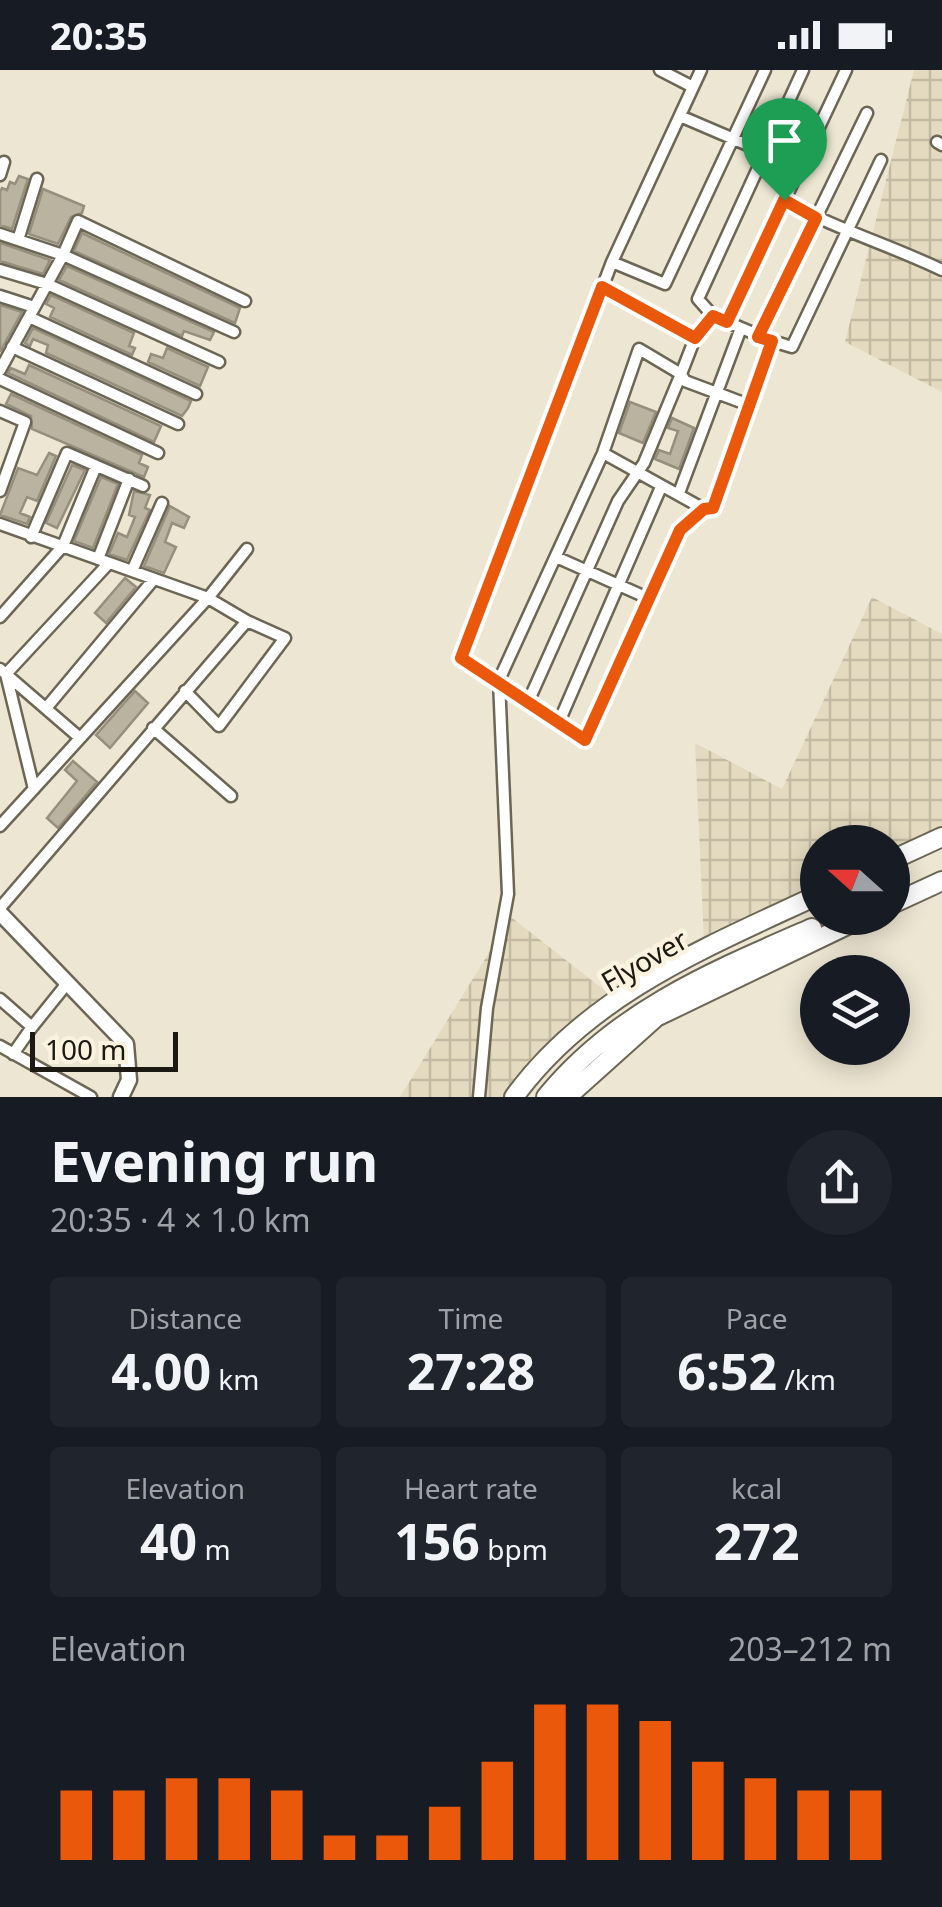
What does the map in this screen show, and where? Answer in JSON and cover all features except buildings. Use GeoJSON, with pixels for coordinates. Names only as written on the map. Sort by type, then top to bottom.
{"type":"FeatureCollection","features":[{"type":"Feature","properties":{"kind":"highway"},"geometry":{"type":"LineString","coordinates":[[910,852],[942,837]]}},
{"type":"Feature","properties":{"kind":"highway"},"geometry":{"type":"LineString","coordinates":[[910,862],[942,847]]}},
{"type":"Feature","properties":{"kind":"highway"},"geometry":{"type":"LineString","coordinates":[[910,884],[942,870]]}},
{"type":"Feature","properties":{"kind":"highway"},"geometry":{"type":"LineString","coordinates":[[910,896],[942,881]]}},
{"type":"Feature","properties":{"kind":"highway"},"geometry":{"type":"LineString","coordinates":[[514,1097],[564,1042],[614,998],[678,961],[800,903]]}},
{"type":"Feature","properties":{"kind":"highway","name":"Flyover"},"geometry":{"type":"LineString","coordinates":[[522,1097],[579,1033],[641,988],[800,913]]}},
{"type":"Feature","properties":{"kind":"highway","name":"Flyover"},"geometry":{"type":"LineString","coordinates":[[546,1097],[579,1058],[652,1004],[705,974],[800,933]]}},
{"type":"Feature","properties":{"kind":"highway"},"geometry":{"type":"LineString","coordinates":[[568,1097],[656,1017],[827,935]]}},
{"type":"Feature","properties":{"kind":"street"},"geometry":{"type":"LineString","coordinates":[[660,70],[693,87]]}},
{"type":"Feature","properties":{"kind":"street"},"geometry":{"type":"LineString","coordinates":[[701,70],[612,262],[461,658],[585,740],[680,530],[704,509],[713,508],[772,341]]}},
{"type":"Feature","properties":{"kind":"street"},"geometry":{"type":"LineString","coordinates":[[612,262],[666,284],[765,70]]}},
{"type":"Feature","properties":{"kind":"street"},"geometry":{"type":"LineString","coordinates":[[803,70],[698,300],[713,316],[758,337],[792,347],[880,160]]}},
{"type":"Feature","properties":{"kind":"street"},"geometry":{"type":"LineString","coordinates":[[727,322],[846,70]]}},
{"type":"Feature","properties":{"kind":"street"},"geometry":{"type":"LineString","coordinates":[[758,337],[867,114]]}},
{"type":"Feature","properties":{"kind":"street"},"geometry":{"type":"LineString","coordinates":[[680,116],[764,152]]}},
{"type":"Feature","properties":{"kind":"street"},"geometry":{"type":"LineString","coordinates":[[0,175],[4,162]]}},
{"type":"Feature","properties":{"kind":"street"},"geometry":{"type":"LineString","coordinates":[[18,240],[36,179]]}},
{"type":"Feature","properties":{"kind":"street"},"geometry":{"type":"LineString","coordinates":[[784,200],[847,232],[942,270]]}},
{"type":"Feature","properties":{"kind":"street"},"geometry":{"type":"LineString","coordinates":[[0,370],[78,221],[245,301]]}},
{"type":"Feature","properties":{"kind":"street"},"geometry":{"type":"LineString","coordinates":[[0,234],[63,255],[234,332]]}},
{"type":"Feature","properties":{"kind":"street"},"geometry":{"type":"LineString","coordinates":[[0,270],[47,284],[219,362]]}},
{"type":"Feature","properties":{"kind":"street"},"geometry":{"type":"LineString","coordinates":[[602,287],[695,338]]}},
{"type":"Feature","properties":{"kind":"street"},"geometry":{"type":"LineString","coordinates":[[0,296],[196,394]]}},
{"type":"Feature","properties":{"kind":"street"},"geometry":{"type":"LineString","coordinates":[[529,700],[618,501],[638,473],[695,338],[713,316]]}},
{"type":"Feature","properties":{"kind":"street"},"geometry":{"type":"LineString","coordinates":[[679,493],[740,328]]}},
{"type":"Feature","properties":{"kind":"street"},"geometry":{"type":"LineString","coordinates":[[0,335],[178,424]]}},
{"type":"Feature","properties":{"kind":"street"},"geometry":{"type":"LineString","coordinates":[[479,1097],[487,1008],[508,894],[499,680],[604,453],[639,349],[685,380],[749,405]]}},
{"type":"Feature","properties":{"kind":"street"},"geometry":{"type":"LineString","coordinates":[[0,379],[158,453]]}},
{"type":"Feature","properties":{"kind":"street"},"geometry":{"type":"LineString","coordinates":[[0,411],[25,422],[0,491]]}},
{"type":"Feature","properties":{"kind":"street"},"geometry":{"type":"LineString","coordinates":[[31,536],[68,452],[144,486]]}},
{"type":"Feature","properties":{"kind":"street"},"geometry":{"type":"LineString","coordinates":[[604,453],[704,509]]}},
{"type":"Feature","properties":{"kind":"street"},"geometry":{"type":"LineString","coordinates":[[0,617],[63,546],[96,466]]}},
{"type":"Feature","properties":{"kind":"street"},"geometry":{"type":"LineString","coordinates":[[3,671],[104,561],[129,479]]}},
{"type":"Feature","properties":{"kind":"street"},"geometry":{"type":"LineString","coordinates":[[559,722],[661,487]]}},
{"type":"Feature","properties":{"kind":"street"},"geometry":{"type":"LineString","coordinates":[[132,571],[162,504]]}},
{"type":"Feature","properties":{"kind":"street"},"geometry":{"type":"LineString","coordinates":[[0,524],[208,598],[285,638],[219,726],[185,691]]}},
{"type":"Feature","properties":{"kind":"street"},"geometry":{"type":"LineString","coordinates":[[0,826],[208,598],[247,549]]}},
{"type":"Feature","properties":{"kind":"street"},"geometry":{"type":"LineString","coordinates":[[556,556],[650,599]]}},
{"type":"Feature","properties":{"kind":"street"},"geometry":{"type":"LineString","coordinates":[[47,707],[154,579]]}},
{"type":"Feature","properties":{"kind":"street"},"geometry":{"type":"LineString","coordinates":[[121,1097],[129,1080],[126,1044],[65,986],[0,910],[247,621]]}},
{"type":"Feature","properties":{"kind":"street"},"geometry":{"type":"LineString","coordinates":[[3,671],[80,738]]}},
{"type":"Feature","properties":{"kind":"street"},"geometry":{"type":"LineString","coordinates":[[3,671],[34,789]]}},
{"type":"Feature","properties":{"kind":"street"},"geometry":{"type":"LineString","coordinates":[[153,728],[231,796]]}},
{"type":"Feature","properties":{"kind":"street"},"geometry":{"type":"LineString","coordinates":[[14,1054],[65,986]]}},
{"type":"Feature","properties":{"kind":"street"},"geometry":{"type":"LineString","coordinates":[[0,999],[32,1027]]}},
{"type":"Feature","properties":{"kind":"street"},"geometry":{"type":"LineString","coordinates":[[0,1046],[91,1097]]}},
{"type":"Feature","properties":{"kind":"shaded area"},"geometry":{"type":"Polygon","coordinates":[[[914,70],[942,70],[942,392],[845,342],[914,70]]]}},
{"type":"Feature","properties":{"kind":"shaded area"},"geometry":{"type":"Polygon","coordinates":[[[872,597],[942,634],[942,831],[910,846],[910,825],[800,825],[800,897],[704,941],[695,743],[782,789],[872,597]]]}},
{"type":"Feature","properties":{"kind":"shaded area"},"geometry":{"type":"Polygon","coordinates":[[[511,917],[618,1001],[528,1089],[512,1097],[400,1097],[511,917]]]}},
{"type":"Feature","properties":{"kind":"route"},"geometry":{"type":"LineString","coordinates":[[784,200],[816,218],[758,337],[772,341],[713,508],[704,509],[680,530],[585,740],[461,658],[602,287],[695,338],[713,316],[727,322],[784,200]]}}]}
